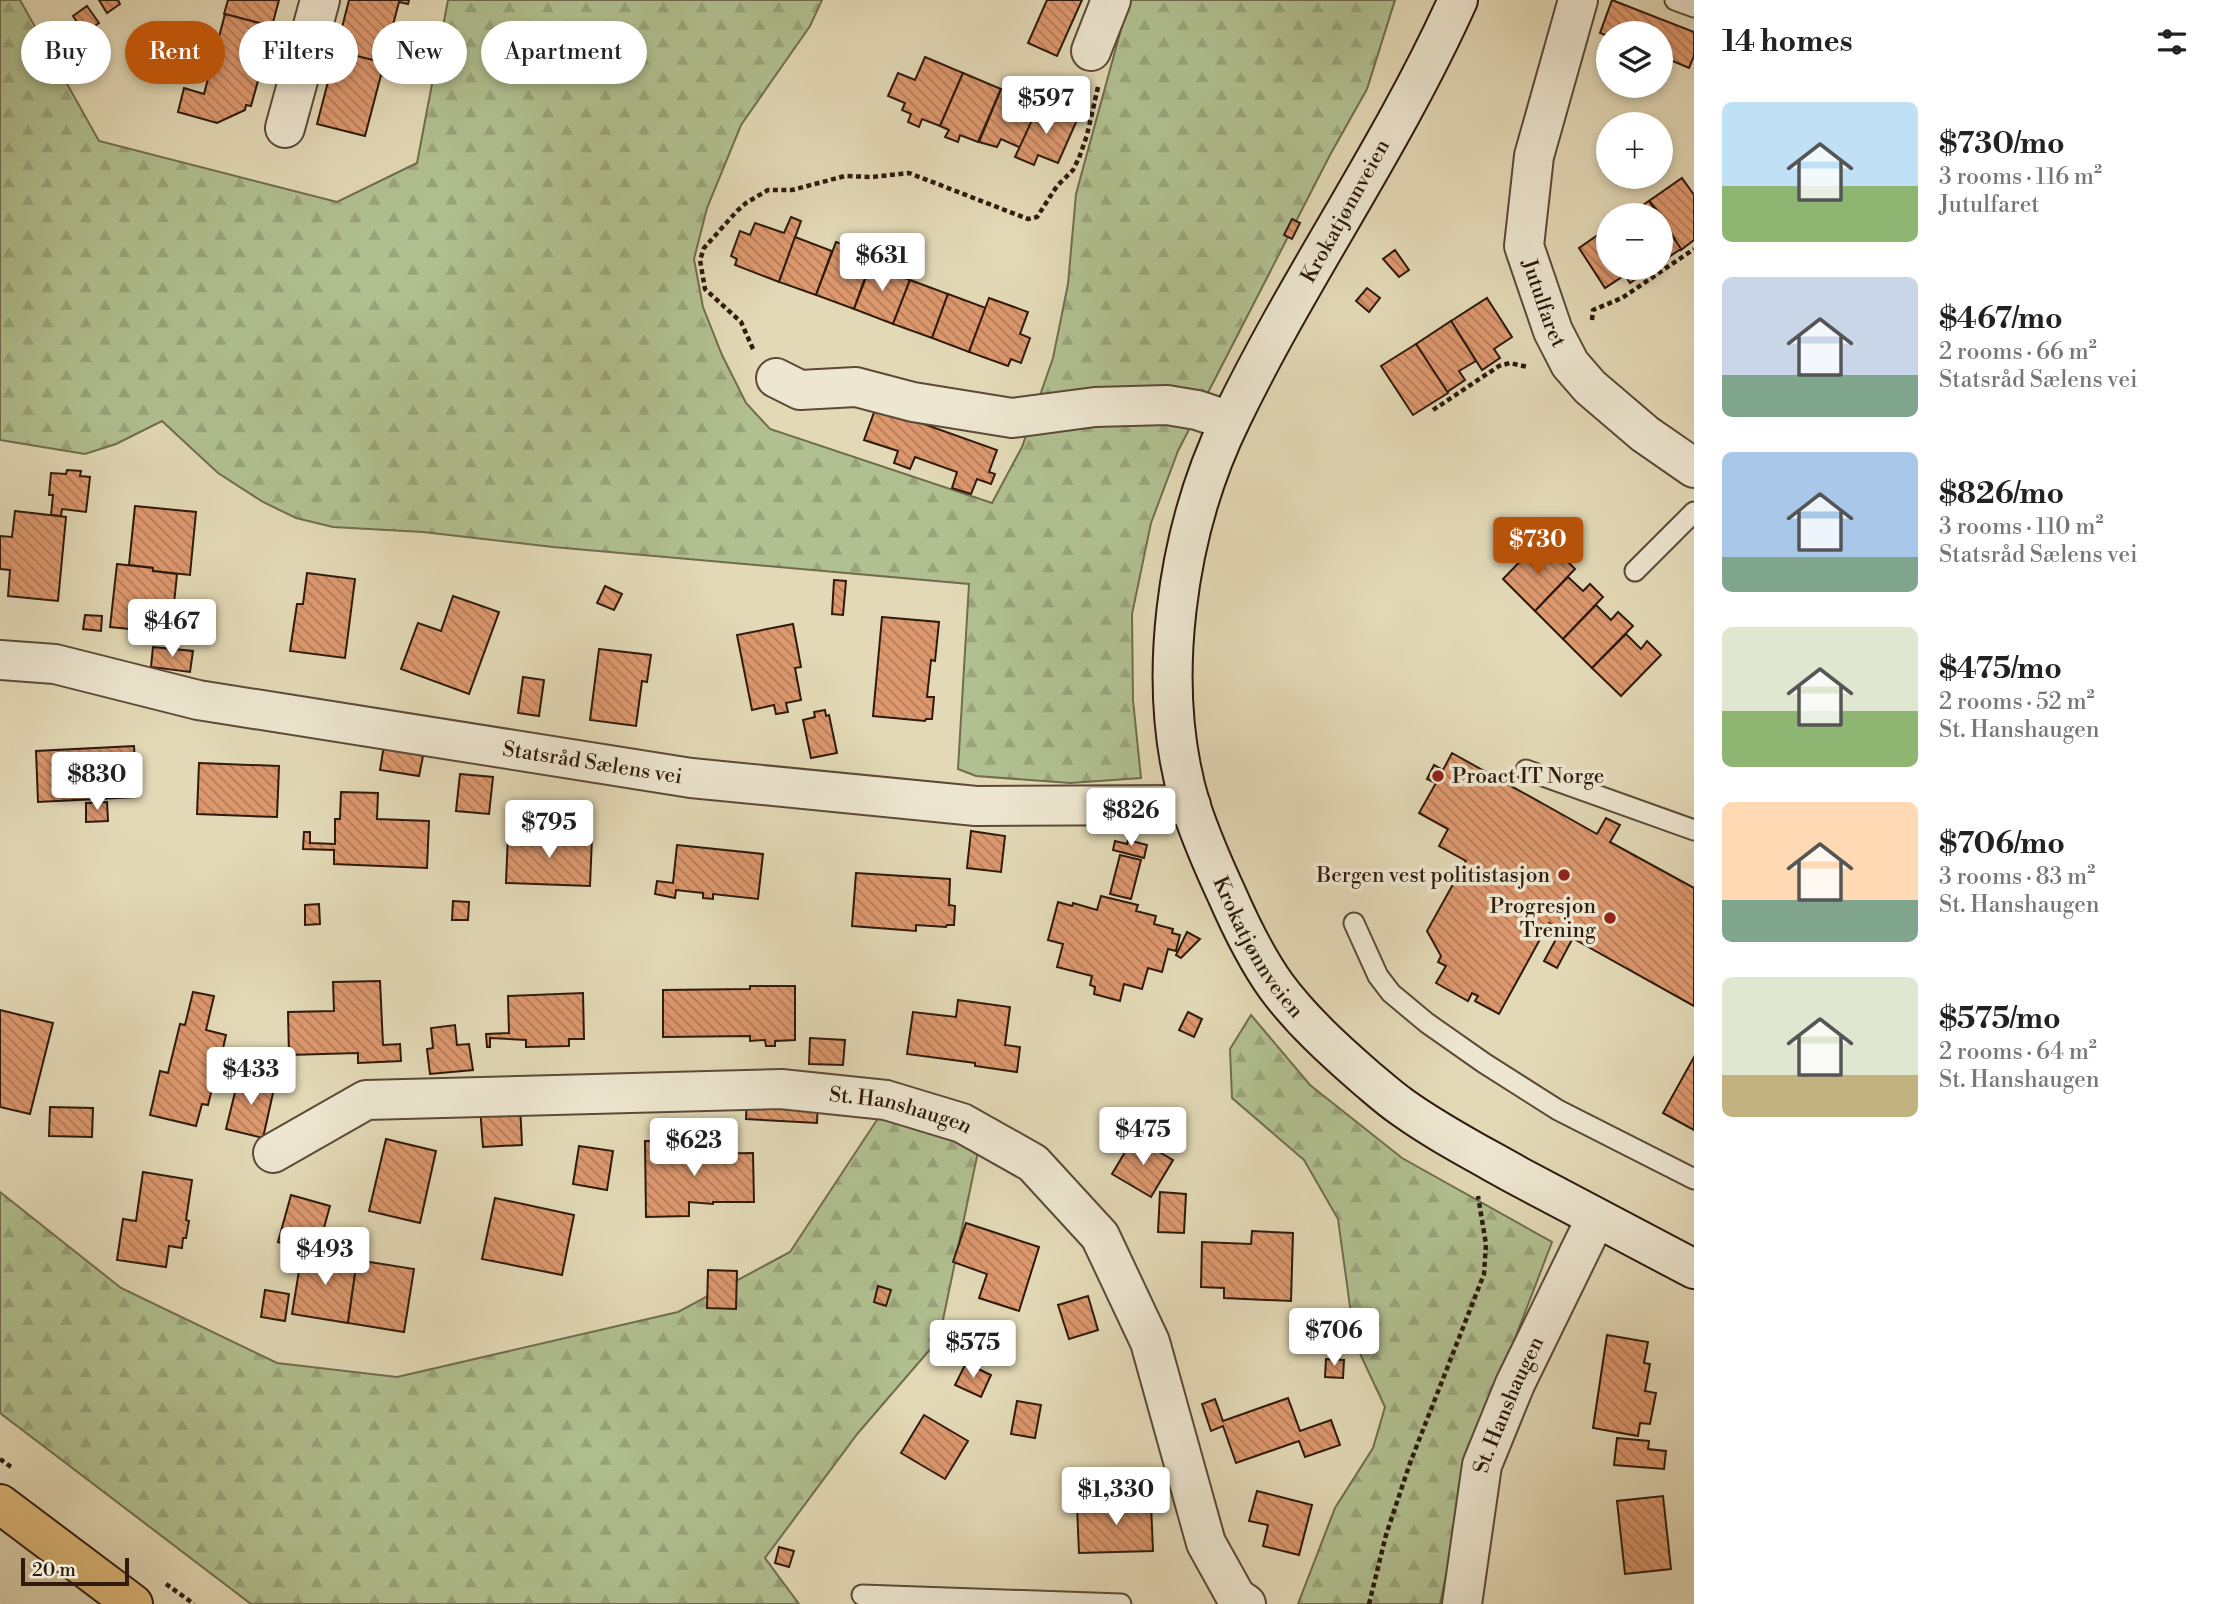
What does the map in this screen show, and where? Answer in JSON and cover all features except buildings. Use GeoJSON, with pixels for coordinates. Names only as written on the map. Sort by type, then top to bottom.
{"type":"FeatureCollection","features":[{"type":"Feature","properties":{"kind":"main road"},"geometry":{"type":"LineString","coordinates":[[0,1504],[133,1604]]}},
{"type":"Feature","properties":{"kind":"street"},"geometry":{"type":"LineString","coordinates":[[285,128],[320,0]]}},
{"type":"Feature","properties":{"kind":"street"},"geometry":{"type":"LineString","coordinates":[[1091,51],[1111,0]]}},
{"type":"Feature","properties":{"kind":"street","name":"Krokatjønnveien"},"geometry":{"type":"LineString","coordinates":[[1458,0],[1426,67],[1230,421],[1207,478],[1192,528],[1180,586],[1173,647],[1174,705],[1181,759],[1191,805],[1215,869],[1249,944],[1278,988],[1333,1049],[1400,1107],[1476,1153],[1694,1269]]}},
{"type":"Feature","properties":{"kind":"street","name":"Jutulfaret"},"geometry":{"type":"LineString","coordinates":[[1578,0],[1534,156],[1524,246],[1553,331],[1576,341],[1570,364],[1590,387],[1645,434],[1694,468]]}},
{"type":"Feature","properties":{"kind":"street"},"geometry":{"type":"LineString","coordinates":[[776,378],[800,390],[856,387],[913,402],[1013,418],[1095,407],[1167,405],[1197,410],[1230,421]]}},
{"type":"Feature","properties":{"kind":"street","name":"Statsråd Sælens vei"},"geometry":{"type":"LineString","coordinates":[[0,660],[55,664],[198,700],[691,778],[976,806],[1191,805]]}},
{"type":"Feature","properties":{"kind":"street","name":"St. Hanshaugen"},"geometry":{"type":"LineString","coordinates":[[273,1153],[366,1100],[781,1089],[886,1100],[962,1123],[1033,1163],[1100,1236],[1150,1342],[1206,1543],[1237,1597],[1246,1604]]}},
{"type":"Feature","properties":{"kind":"street","name":"St. Hanshaugen"},"geometry":{"type":"LineString","coordinates":[[1462,1604],[1482,1465],[1515,1384],[1596,1218]]}},
{"type":"Feature","properties":{"kind":"lane"},"geometry":{"type":"LineString","coordinates":[[1675,0],[1694,7]]}},
{"type":"Feature","properties":{"kind":"lane"},"geometry":{"type":"LineString","coordinates":[[1636,571],[1694,513]]}},
{"type":"Feature","properties":{"kind":"lane"},"geometry":{"type":"LineString","coordinates":[[1526,770],[1694,830]]}},
{"type":"Feature","properties":{"kind":"lane"},"geometry":{"type":"LineString","coordinates":[[1354,923],[1378,976],[1391,993],[1427,1023],[1558,1110],[1694,1179]]}},
{"type":"Feature","properties":{"kind":"lane"},"geometry":{"type":"LineString","coordinates":[[862,1595],[1121,1604]]}},
{"type":"Feature","properties":{"kind":"path"},"geometry":{"type":"LineString","coordinates":[[776,378],[773,366],[754,351],[741,322],[710,294],[702,281],[700,260],[704,248],[737,211],[768,190],[792,190],[845,176],[872,177],[909,173],[1028,219],[1037,216],[1056,186],[1073,170],[1087,135],[1102,68],[1091,51]]}},
{"type":"Feature","properties":{"kind":"path"},"geometry":{"type":"LineString","coordinates":[[1433,410],[1499,366],[1510,363],[1530,368],[1576,341],[1593,310],[1622,298],[1694,250]]}},
{"type":"Feature","properties":{"kind":"path"},"geometry":{"type":"LineString","coordinates":[[1369,1604],[1386,1535],[1410,1463],[1483,1274],[1486,1244],[1476,1188],[1476,1153]]}},
{"type":"Feature","properties":{"kind":"green space"},"geometry":{"type":"Polygon","coordinates":[[[0,0],[20,0],[32,21],[21,21],[21,84],[67,84],[99,141],[337,202],[417,163],[432,84],[467,84],[467,21],[444,21],[448,0],[822,0],[810,26],[741,125],[707,208],[694,259],[703,307],[722,355],[746,403],[770,429],[992,503],[1022,447],[1053,358],[1068,284],[1076,194],[1129,0],[1395,0],[1367,89],[1330,155],[1178,451],[1151,523],[1132,614],[1133,700],[1141,778],[1070,783],[976,776],[958,769],[969,584],[553,547],[423,532],[333,527],[296,518],[263,502],[218,473],[162,421],[116,444],[85,454],[0,440],[0,0]]]}},
{"type":"Feature","properties":{"kind":"green space"},"geometry":{"type":"Polygon","coordinates":[[[1251,1015],[1310,1085],[1402,1158],[1552,1242],[1473,1448],[1440,1604],[1298,1604],[1335,1508],[1373,1448],[1385,1407],[1355,1343],[1338,1219],[1304,1160],[1232,1098],[1230,1049],[1251,1015]]]}},
{"type":"Feature","properties":{"kind":"green space"},"geometry":{"type":"Polygon","coordinates":[[[896,1091],[980,1142],[939,1339],[858,1433],[765,1558],[799,1604],[251,1604],[0,1413],[0,1192],[121,1288],[277,1363],[397,1377],[678,1312],[790,1252],[896,1091]]]}},
{"type":"Feature","properties":{"kind":"place","name":"Proact IT Norge"},"geometry":{"type":"Point","coordinates":[1438,776]}},
{"type":"Feature","properties":{"kind":"place","name":"Bergen vest politistasjon"},"geometry":{"type":"Point","coordinates":[1564,875]}},
{"type":"Feature","properties":{"kind":"place","name":"Progresjon Trening"},"geometry":{"type":"Point","coordinates":[1610,918]}}]}
